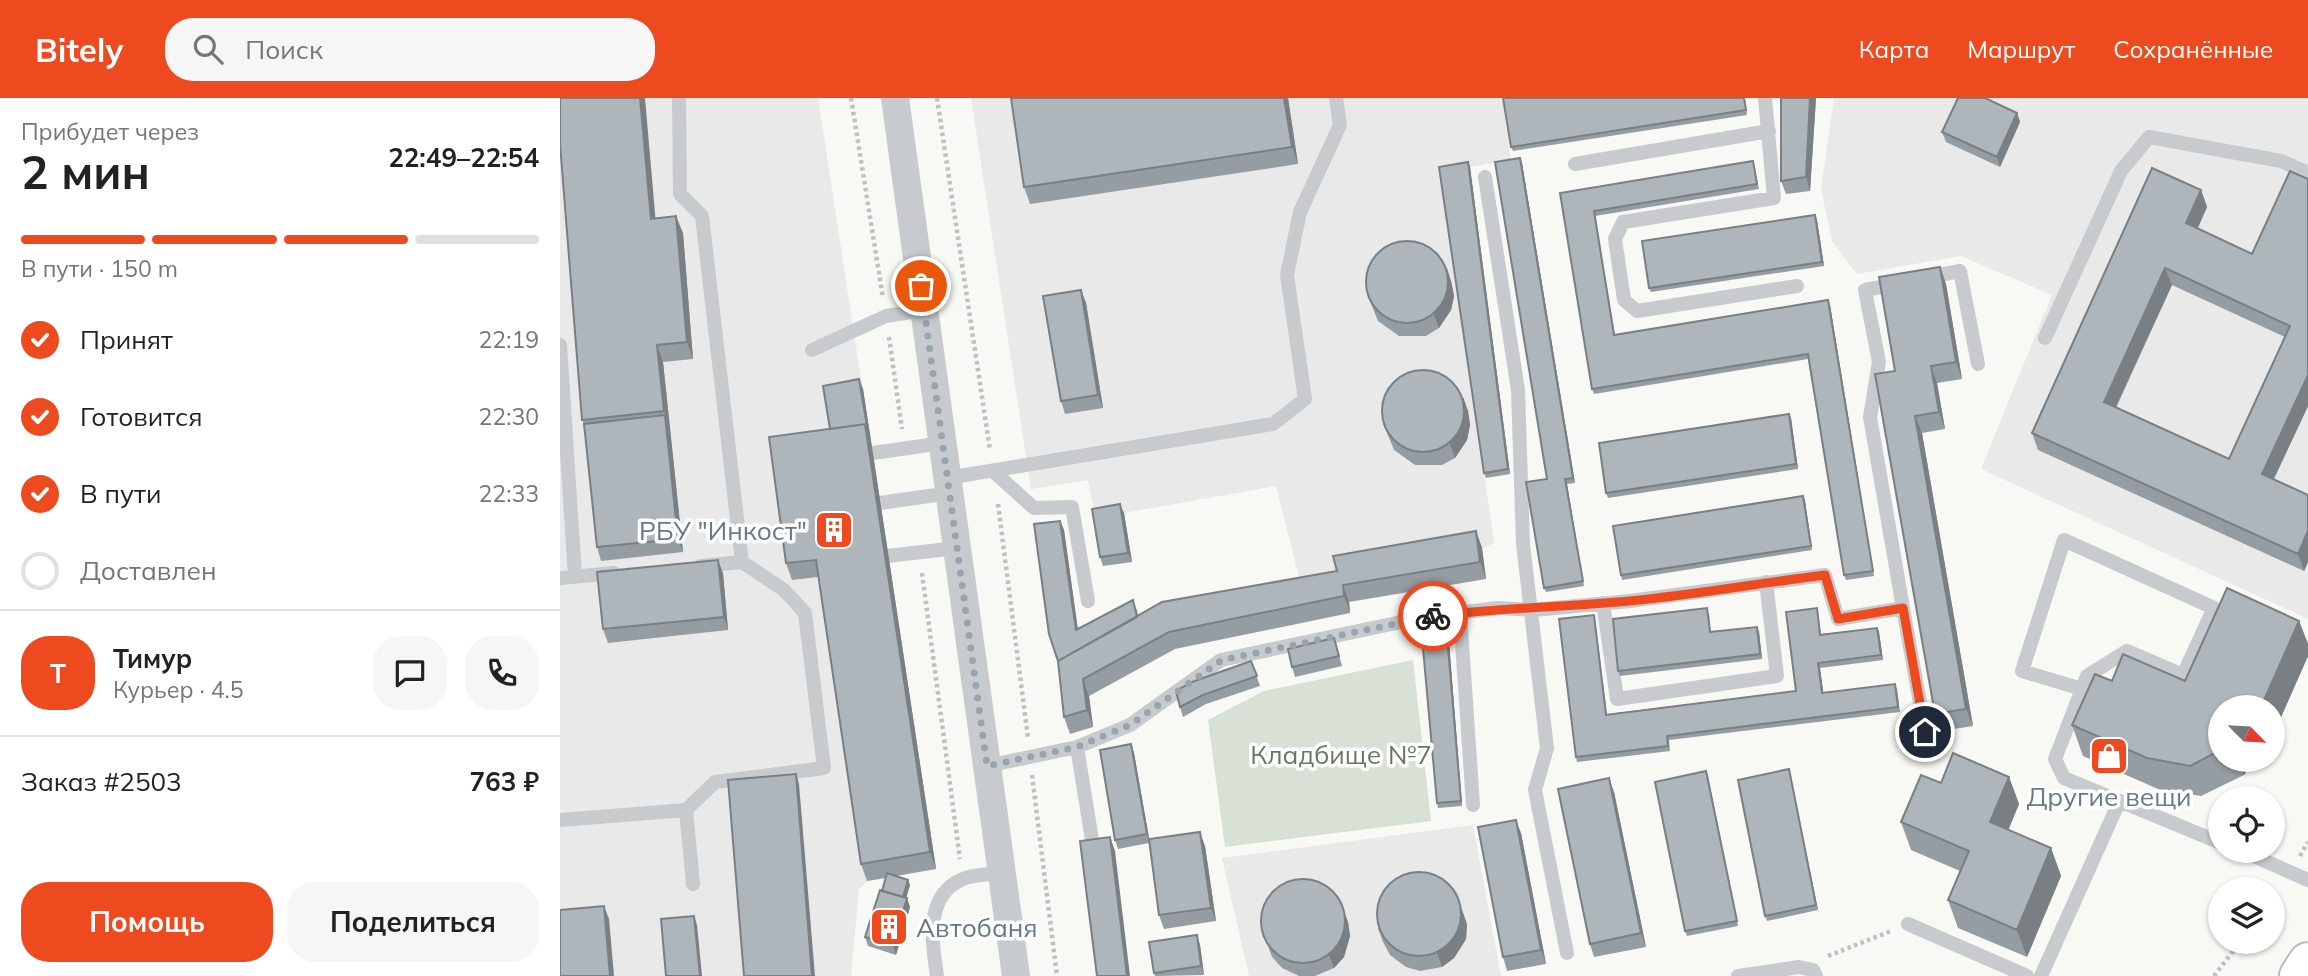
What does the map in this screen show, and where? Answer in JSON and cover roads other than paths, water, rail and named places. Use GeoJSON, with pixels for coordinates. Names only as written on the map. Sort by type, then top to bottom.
{"type":"FeatureCollection","features":[{"type":"Feature","properties":{"kind":"main road"},"geometry":{"type":"LineString","coordinates":[[2299,976],[2308,962]]}},
{"type":"Feature","properties":{"kind":"street"},"geometry":{"type":"LineString","coordinates":[[895,98],[1016,976]]}},
{"type":"Feature","properties":{"kind":"lane"},"geometry":{"type":"LineString","coordinates":[[679,98],[681,194],[702,216],[743,562]]}},
{"type":"Feature","properties":{"kind":"lane"},"geometry":{"type":"LineString","coordinates":[[880,503],[994,472],[1273,424],[1305,399],[1286,275],[1300,212],[1340,125],[1336,98]]}},
{"type":"Feature","properties":{"kind":"lane"},"geometry":{"type":"LineString","coordinates":[[1765,98],[1774,198],[1623,222],[1615,239],[1624,300],[1637,312],[1797,286]]}},
{"type":"Feature","properties":{"kind":"lane"},"geometry":{"type":"LineString","coordinates":[[1575,164],[1769,131]]}},
{"type":"Feature","properties":{"kind":"lane"},"geometry":{"type":"LineString","coordinates":[[2045,338],[2121,172],[2149,137],[2281,161],[2308,173]]}},
{"type":"Feature","properties":{"kind":"lane"},"geometry":{"type":"LineString","coordinates":[[1485,177],[1518,390],[1523,544],[1533,610],[1547,748],[1535,790],[1567,953]]}},
{"type":"Feature","properties":{"kind":"lane"},"geometry":{"type":"LineString","coordinates":[[1925,732],[1870,418],[1879,362],[1865,290],[1960,271],[1978,364]]}},
{"type":"Feature","properties":{"kind":"lane"},"geometry":{"type":"LineString","coordinates":[[811,350],[886,316],[924,310]]}},
{"type":"Feature","properties":{"kind":"lane"},"geometry":{"type":"LineString","coordinates":[[560,345],[567,577],[626,572]]}},
{"type":"Feature","properties":{"kind":"lane"},"geometry":{"type":"LineString","coordinates":[[873,453],[943,443]]}},
{"type":"Feature","properties":{"kind":"lane"},"geometry":{"type":"LineString","coordinates":[[994,472],[1034,508],[1072,507],[1088,601]]}},
{"type":"Feature","properties":{"kind":"lane"},"geometry":{"type":"LineString","coordinates":[[2082,689],[2022,671],[2064,540],[2214,608],[2183,675],[2127,651],[2087,676],[2082,689],[2055,759],[2064,778],[2208,838]]}},
{"type":"Feature","properties":{"kind":"lane"},"geometry":{"type":"LineString","coordinates":[[887,556],[957,548]]}},
{"type":"Feature","properties":{"kind":"lane"},"geometry":{"type":"LineString","coordinates":[[560,820],[686,810],[715,782],[824,768],[805,613],[784,590],[743,562],[691,566]]}},
{"type":"Feature","properties":{"kind":"lane"},"geometry":{"type":"LineString","coordinates":[[987,766],[1077,747],[1130,725],[1222,660],[1460,612],[1497,608],[1533,610],[1603,603],[1825,575],[1838,619],[1903,608]]}},
{"type":"Feature","properties":{"kind":"lane"},"geometry":{"type":"LineString","coordinates":[[1603,603],[1617,699],[1777,676],[1766,582]]}},
{"type":"Feature","properties":{"kind":"lane"},"geometry":{"type":"LineString","coordinates":[[1460,612],[1473,805]]}},
{"type":"Feature","properties":{"kind":"lane"},"geometry":{"type":"LineString","coordinates":[[1077,747],[1093,846]]}},
{"type":"Feature","properties":{"kind":"lane"},"geometry":{"type":"LineString","coordinates":[[2041,976],[2119,802]]}},
{"type":"Feature","properties":{"kind":"lane"},"geometry":{"type":"LineString","coordinates":[[686,810],[693,884]]}},
{"type":"Feature","properties":{"kind":"lane"},"geometry":{"type":"LineString","coordinates":[[2269,863],[2308,880]]}},
{"type":"Feature","properties":{"kind":"lane"},"geometry":{"type":"LineString","coordinates":[[937,976],[931,930],[940,897],[963,879],[1002,873]]}},
{"type":"Feature","properties":{"kind":"lane"},"geometry":{"type":"LineString","coordinates":[[1908,924],[2026,976]]}},
{"type":"Feature","properties":{"kind":"lane"},"geometry":{"type":"LineString","coordinates":[[1738,976],[1799,967],[1813,970],[1816,976]]}},
{"type":"Feature","properties":{"kind":"place","name":"РБУ \"Инкост\""},"geometry":{"type":"Point","coordinates":[834,530]}},
{"type":"Feature","properties":{"kind":"place","name":"Другие вещи"},"geometry":{"type":"Point","coordinates":[2109,756]}},
{"type":"Feature","properties":{"kind":"place","name":"Автобаня"},"geometry":{"type":"Point","coordinates":[889,927]}},
{"type":"Feature","properties":{"kind":"park label","name":"Кладбище №7"},"geometry":{"type":"Point","coordinates":[1341,754]}}]}
